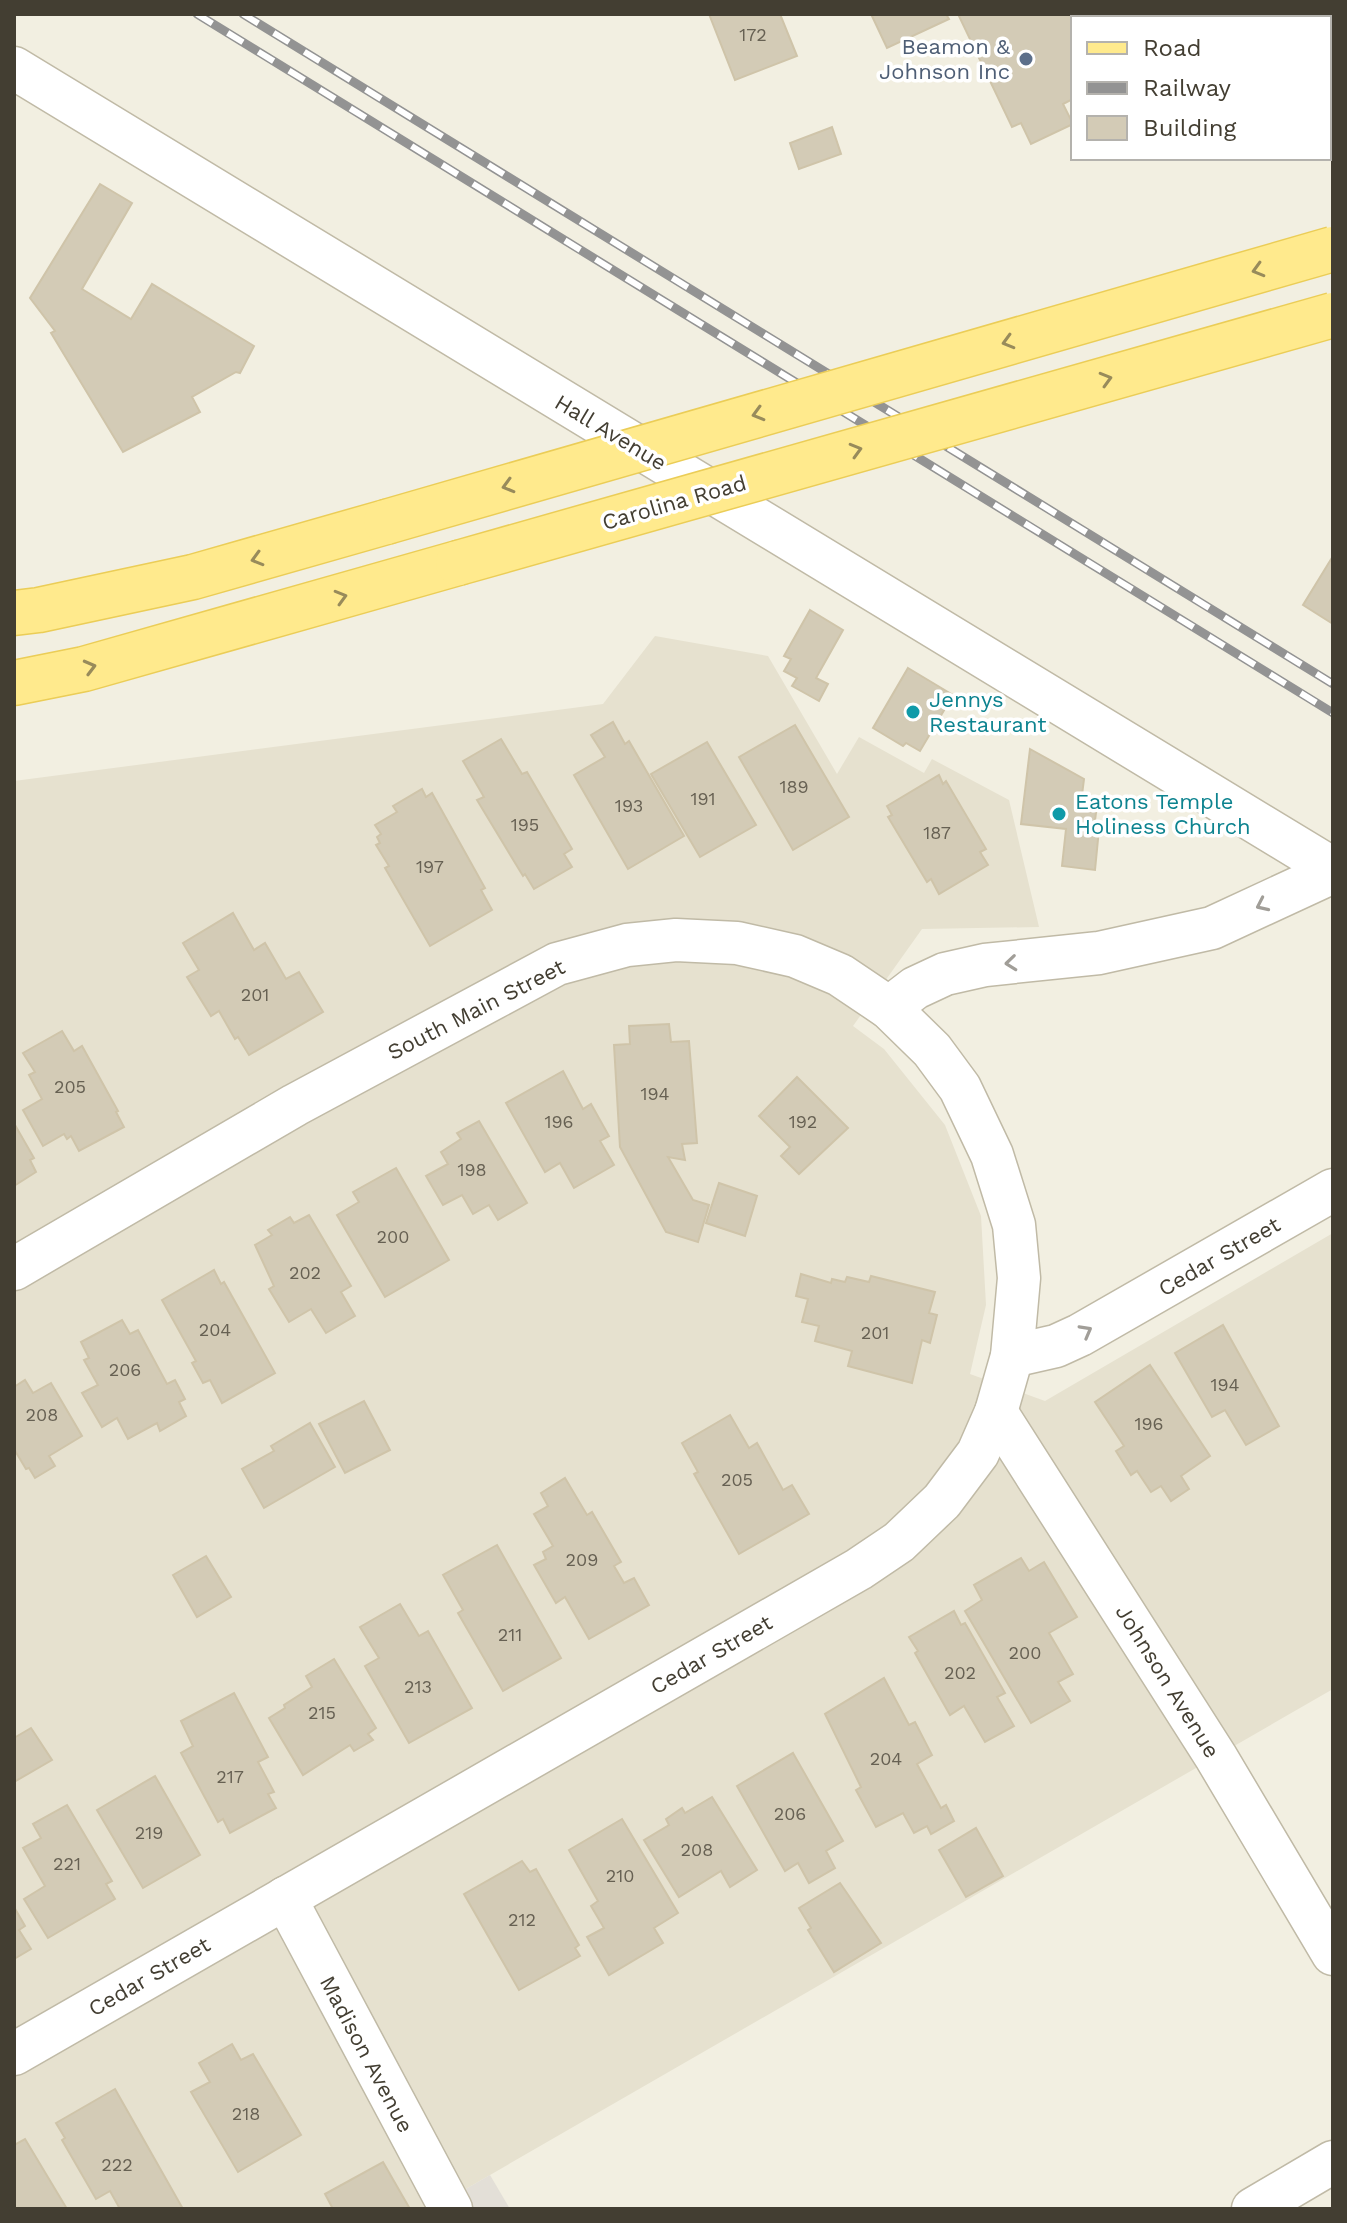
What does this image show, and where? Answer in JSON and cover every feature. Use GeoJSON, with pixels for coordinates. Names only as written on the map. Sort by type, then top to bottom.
{"type":"FeatureCollection","features":[{"type":"Feature","properties":{"kind":"main road"},"geometry":{"type":"LineString","coordinates":[[14,613],[193,577],[1333,249]]}},
{"type":"Feature","properties":{"kind":"main road","name":"Carolina Road"},"geometry":{"type":"LineString","coordinates":[[14,683],[84,669],[1333,315]]}},
{"type":"Feature","properties":{"kind":"street","name":"Hall Avenue"},"geometry":{"type":"LineString","coordinates":[[14,68],[1333,870]]}},
{"type":"Feature","properties":{"kind":"street"},"geometry":{"type":"LineString","coordinates":[[1012,1356],[1019,1278],[1016,1238],[992,1155],[960,1088],[932,1050],[889,1008],[915,988],[945,974],[985,965],[1099,953],[1212,928],[1333,870]]}},
{"type":"Feature","properties":{"kind":"street","name":"South Main Street"},"geometry":{"type":"LineString","coordinates":[[14,1269],[295,1105],[557,964],[627,945],[676,940],[737,943],[795,956],[840,975],[889,1008]]}},
{"type":"Feature","properties":{"kind":"street","name":"Cedar Street"},"geometry":{"type":"LineString","coordinates":[[14,2054],[872,1560],[899,1542],[942,1501],[978,1453],[996,1412],[1012,1356],[1056,1346],[1080,1335],[1333,1190]]}},
{"type":"Feature","properties":{"kind":"street","name":"Johnson Avenue"},"geometry":{"type":"LineString","coordinates":[[996,1412],[1216,1757],[1333,1954]]}},
{"type":"Feature","properties":{"kind":"street","name":"Madison Avenue"},"geometry":{"type":"LineString","coordinates":[[285,1898],[451,2209]]}},
{"type":"Feature","properties":{"kind":"street"},"geometry":{"type":"LineString","coordinates":[[1253,2209],[1333,2162]]}},
{"type":"Feature","properties":{"kind":"shaded area"},"geometry":{"type":"Polygon","coordinates":[[[655,636],[768,656],[837,774],[859,737],[924,773],[932,759],[1009,800],[1039,927],[922,929],[853,1026],[884,1049],[945,1125],[981,1216],[986,1305],[970,1374],[1045,1401],[1333,1233],[1333,1689],[431,2209],[14,2209],[14,781],[603,704],[655,636]]]}},
{"type":"Feature","properties":{"kind":"shaded area"},"geometry":{"type":"Polygon","coordinates":[[[490,2175],[510,2209],[431,2209],[490,2175]]]}},
{"type":"Feature","properties":{"kind":"building"},"geometry":{"type":"Polygon","coordinates":[[[709,14],[780,14],[797,56],[735,80],[709,14]]]}},
{"type":"Feature","properties":{"kind":"building"},"geometry":{"type":"Polygon","coordinates":[[[871,14],[946,14],[949,19],[887,48],[871,14]]]}},
{"type":"Feature","properties":{"kind":"building","name":"Beamon & Johnson Inc"},"geometry":{"type":"Polygon","coordinates":[[[958,14],[1096,14],[1071,16],[1071,100],[1063,104],[1071,125],[1031,144],[1021,123],[1012,127],[958,14]]]}},
{"type":"Feature","properties":{"kind":"building"},"geometry":{"type":"Polygon","coordinates":[[[832,127],[841,154],[799,169],[790,143],[832,127]]]}},
{"type":"Feature","properties":{"kind":"building"},"geometry":{"type":"Polygon","coordinates":[[[100,184],[132,203],[82,289],[131,319],[152,284],[254,346],[240,373],[236,372],[192,397],[200,412],[123,452],[51,333],[55,331],[30,298],[100,184]]]}},
{"type":"Feature","properties":{"kind":"building"},"geometry":{"type":"Polygon","coordinates":[[[1333,556],[1333,624],[1303,605],[1333,556]]]}},
{"type":"Feature","properties":{"kind":"building"},"geometry":{"type":"Polygon","coordinates":[[[810,610],[843,630],[816,678],[828,684],[819,701],[792,686],[797,678],[784,671],[791,659],[784,656],[810,610]]]}},
{"type":"Feature","properties":{"kind":"building","name":"Jennys Restaurant"},"geometry":{"type":"Polygon","coordinates":[[[908,668],[953,695],[920,751],[906,743],[903,746],[873,728],[908,668]]]}},
{"type":"Feature","properties":{"kind":"building"},"geometry":{"type":"Polygon","coordinates":[[[613,722],[625,744],[629,741],[684,836],[628,869],[574,775],[605,757],[591,735],[613,722]]]}},
{"type":"Feature","properties":{"kind":"building"},"geometry":{"type":"Polygon","coordinates":[[[795,725],[849,817],[793,850],[739,757],[795,725]]]}},
{"type":"Feature","properties":{"kind":"building"},"geometry":{"type":"Polygon","coordinates":[[[501,739],[522,774],[527,772],[572,849],[564,854],[572,867],[534,889],[477,800],[484,797],[463,761],[501,739]]]}},
{"type":"Feature","properties":{"kind":"building"},"geometry":{"type":"Polygon","coordinates":[[[707,742],[756,825],[700,857],[651,774],[707,742]]]}},
{"type":"Feature","properties":{"kind":"building","name":"Eatons Temple Holiness Church"},"geometry":{"type":"Polygon","coordinates":[[[1030,749],[1084,779],[1081,803],[1097,805],[1094,828],[1099,829],[1095,870],[1062,866],[1066,829],[1021,824],[1030,749]]]}},
{"type":"Feature","properties":{"kind":"building"},"geometry":{"type":"Polygon","coordinates":[[[939,775],[943,784],[946,781],[986,849],[980,852],[988,865],[939,894],[931,879],[927,882],[888,817],[892,815],[887,806],[939,775]]]}},
{"type":"Feature","properties":{"kind":"building"},"geometry":{"type":"Polygon","coordinates":[[[422,789],[426,797],[432,793],[485,888],[481,890],[492,910],[430,946],[385,868],[389,866],[376,845],[380,843],[377,837],[381,834],[375,825],[397,812],[393,806],[422,789]]]}},
{"type":"Feature","properties":{"kind":"building"},"geometry":{"type":"Polygon","coordinates":[[[233,913],[254,950],[265,943],[286,979],[299,972],[323,1012],[249,1055],[238,1037],[235,1039],[219,1011],[211,1016],[187,977],[199,970],[183,943],[233,913]]]}},
{"type":"Feature","properties":{"kind":"building"},"geometry":{"type":"Polygon","coordinates":[[[669,1024],[671,1042],[689,1041],[697,1143],[682,1144],[685,1160],[668,1157],[693,1200],[709,1205],[698,1242],[666,1232],[620,1147],[614,1045],[630,1044],[629,1026],[669,1024]]]}},
{"type":"Feature","properties":{"kind":"building"},"geometry":{"type":"Polygon","coordinates":[[[62,1031],[74,1051],[82,1046],[124,1127],[79,1151],[71,1136],[67,1139],[64,1134],[43,1146],[23,1110],[42,1099],[29,1075],[35,1072],[23,1053],[62,1031]]]}},
{"type":"Feature","properties":{"kind":"building"},"geometry":{"type":"Polygon","coordinates":[[[563,1071],[583,1109],[591,1104],[609,1136],[600,1141],[614,1165],[574,1188],[560,1163],[545,1172],[506,1103],[563,1071]]]}},
{"type":"Feature","properties":{"kind":"building"},"geometry":{"type":"Polygon","coordinates":[[[797,1077],[848,1128],[799,1174],[781,1156],[790,1147],[759,1116],[797,1077]]]}},
{"type":"Feature","properties":{"kind":"building"},"geometry":{"type":"Polygon","coordinates":[[[479,1121],[527,1203],[498,1220],[489,1205],[473,1214],[462,1195],[443,1205],[426,1176],[448,1164],[441,1152],[461,1139],[457,1133],[479,1121]]]}},
{"type":"Feature","properties":{"kind":"building"},"geometry":{"type":"Polygon","coordinates":[[[15,1125],[34,1158],[30,1160],[36,1172],[14,1186],[15,1125]]]}},
{"type":"Feature","properties":{"kind":"building"},"geometry":{"type":"Polygon","coordinates":[[[396,1168],[449,1260],[385,1297],[337,1215],[359,1202],[353,1192],[396,1168]]]}},
{"type":"Feature","properties":{"kind":"building"},"geometry":{"type":"Polygon","coordinates":[[[719,1183],[757,1196],[745,1236],[706,1223],[719,1183]]]}},
{"type":"Feature","properties":{"kind":"building"},"geometry":{"type":"Polygon","coordinates":[[[309,1215],[351,1286],[341,1292],[355,1316],[326,1333],[311,1309],[289,1322],[269,1289],[274,1286],[255,1245],[272,1235],[268,1230],[290,1217],[294,1223],[309,1215]]]}},
{"type":"Feature","properties":{"kind":"building"},"geometry":{"type":"Polygon","coordinates":[[[214,1270],[221,1284],[224,1282],[275,1373],[222,1403],[210,1380],[203,1383],[192,1363],[196,1361],[162,1300],[214,1270]]]}},
{"type":"Feature","properties":{"kind":"building"},"geometry":{"type":"Polygon","coordinates":[[[801,1274],[831,1283],[832,1279],[845,1282],[847,1277],[869,1282],[871,1276],[935,1292],[929,1313],[937,1315],[930,1343],[922,1340],[912,1383],[848,1366],[852,1351],[815,1341],[819,1326],[802,1322],[808,1299],[796,1296],[801,1274]]]}},
{"type":"Feature","properties":{"kind":"building"},"geometry":{"type":"Polygon","coordinates":[[[122,1320],[130,1334],[138,1330],[167,1384],[175,1380],[185,1399],[179,1402],[186,1416],[160,1431],[157,1423],[128,1439],[117,1418],[102,1427],[82,1393],[98,1385],[84,1360],[89,1358],[81,1342],[122,1320]]]}},
{"type":"Feature","properties":{"kind":"building"},"geometry":{"type":"Polygon","coordinates":[[[1223,1325],[1279,1426],[1246,1445],[1225,1410],[1212,1417],[1175,1353],[1223,1325]]]}},
{"type":"Feature","properties":{"kind":"building"},"geometry":{"type":"Polygon","coordinates":[[[1150,1365],[1210,1456],[1181,1476],[1189,1489],[1171,1501],[1161,1486],[1151,1492],[1137,1471],[1131,1475],[1116,1451],[1124,1446],[1095,1402],[1150,1365]]]}},
{"type":"Feature","properties":{"kind":"building"},"geometry":{"type":"Polygon","coordinates":[[[25,1380],[33,1393],[51,1383],[82,1436],[49,1456],[55,1466],[35,1478],[14,1449],[14,1387],[25,1380]]]}},
{"type":"Feature","properties":{"kind":"building"},"geometry":{"type":"Polygon","coordinates":[[[364,1401],[390,1450],[345,1473],[319,1424],[364,1401]]]}},
{"type":"Feature","properties":{"kind":"building"},"geometry":{"type":"Polygon","coordinates":[[[730,1415],[749,1448],[757,1443],[783,1490],[792,1485],[809,1514],[739,1554],[694,1474],[698,1472],[682,1443],[730,1415]]]}},
{"type":"Feature","properties":{"kind":"building"},"geometry":{"type":"Polygon","coordinates":[[[310,1423],[335,1467],[264,1508],[242,1469],[274,1451],[271,1446],[310,1423]]]}},
{"type":"Feature","properties":{"kind":"building"},"geometry":{"type":"Polygon","coordinates":[[[565,1478],[587,1515],[592,1512],[621,1562],[614,1566],[624,1583],[634,1578],[649,1605],[589,1639],[565,1597],[556,1603],[534,1565],[546,1559],[543,1552],[553,1546],[534,1514],[548,1506],[541,1493],[565,1478]]]}},
{"type":"Feature","properties":{"kind":"building"},"geometry":{"type":"Polygon","coordinates":[[[497,1545],[561,1658],[503,1691],[458,1613],[463,1610],[443,1575],[497,1545]]]}},
{"type":"Feature","properties":{"kind":"building"},"geometry":{"type":"Polygon","coordinates":[[[206,1556],[231,1597],[197,1617],[173,1575],[206,1556]]]}},
{"type":"Feature","properties":{"kind":"building"},"geometry":{"type":"Polygon","coordinates":[[[1021,1558],[1029,1571],[1044,1562],[1077,1617],[1049,1633],[1073,1674],[1058,1682],[1070,1701],[1031,1723],[965,1611],[982,1600],[974,1585],[1021,1558]]]}},
{"type":"Feature","properties":{"kind":"building"},"geometry":{"type":"Polygon","coordinates":[[[400,1604],[419,1636],[428,1631],[472,1708],[409,1743],[365,1666],[379,1658],[360,1627],[400,1604]]]}},
{"type":"Feature","properties":{"kind":"building"},"geometry":{"type":"Polygon","coordinates":[[[954,1611],[961,1625],[965,1623],[1005,1693],[997,1697],[1014,1726],[985,1742],[964,1706],[950,1715],[909,1637],[954,1611]]]}},
{"type":"Feature","properties":{"kind":"building"},"geometry":{"type":"Polygon","coordinates":[[[334,1659],[376,1728],[368,1734],[373,1740],[354,1751],[350,1745],[303,1775],[269,1718],[312,1687],[306,1676],[334,1659]]]}},
{"type":"Feature","properties":{"kind":"building"},"geometry":{"type":"Polygon","coordinates":[[[884,1678],[909,1725],[915,1722],[932,1755],[917,1764],[941,1808],[946,1805],[954,1821],[931,1834],[927,1826],[914,1833],[903,1813],[876,1827],[856,1790],[861,1787],[825,1714],[884,1678]]]}},
{"type":"Feature","properties":{"kind":"building"},"geometry":{"type":"Polygon","coordinates":[[[234,1693],[268,1757],[258,1762],[274,1792],[268,1794],[276,1808],[230,1833],[223,1819],[218,1822],[181,1753],[193,1746],[181,1721],[234,1693]]]}},
{"type":"Feature","properties":{"kind":"building"},"geometry":{"type":"Polygon","coordinates":[[[31,1728],[52,1760],[14,1782],[14,1738],[31,1728]]]}},
{"type":"Feature","properties":{"kind":"building"},"geometry":{"type":"Polygon","coordinates":[[[793,1753],[843,1841],[826,1851],[835,1868],[809,1883],[798,1863],[785,1871],[737,1786],[793,1753]]]}},
{"type":"Feature","properties":{"kind":"building"},"geometry":{"type":"Polygon","coordinates":[[[155,1776],[200,1855],[143,1888],[97,1810],[155,1776]]]}},
{"type":"Feature","properties":{"kind":"building"},"geometry":{"type":"Polygon","coordinates":[[[712,1797],[757,1870],[730,1887],[721,1871],[679,1897],[644,1840],[669,1825],[666,1819],[682,1808],[685,1813],[712,1797]]]}},
{"type":"Feature","properties":{"kind":"building"},"geometry":{"type":"Polygon","coordinates":[[[67,1805],[112,1881],[106,1884],[115,1899],[48,1938],[24,1899],[45,1886],[23,1848],[41,1838],[33,1824],[67,1805]]]}},
{"type":"Feature","properties":{"kind":"building"},"geometry":{"type":"Polygon","coordinates":[[[622,1819],[678,1913],[654,1928],[663,1943],[609,1975],[587,1937],[604,1928],[591,1906],[598,1901],[569,1850],[622,1819]]]}},
{"type":"Feature","properties":{"kind":"building"},"geometry":{"type":"Polygon","coordinates":[[[976,1828],[1003,1876],[966,1897],[939,1850],[976,1828]]]}},
{"type":"Feature","properties":{"kind":"building"},"geometry":{"type":"Polygon","coordinates":[[[522,1861],[530,1872],[536,1869],[579,1945],[575,1948],[580,1956],[519,1990],[464,1894],[522,1861]]]}},
{"type":"Feature","properties":{"kind":"building"},"geometry":{"type":"Polygon","coordinates":[[[840,1883],[881,1943],[834,1972],[808,1930],[811,1928],[799,1908],[840,1883]]]}},
{"type":"Feature","properties":{"kind":"building"},"geometry":{"type":"Polygon","coordinates":[[[14,1907],[25,1926],[19,1930],[31,1949],[14,1959],[14,1907]]]}},
{"type":"Feature","properties":{"kind":"building"},"geometry":{"type":"Polygon","coordinates":[[[232,2044],[241,2060],[253,2054],[301,2135],[238,2172],[191,2092],[210,2082],[199,2063],[232,2044]]]}},
{"type":"Feature","properties":{"kind":"building"},"geometry":{"type":"Polygon","coordinates":[[[115,2089],[183,2209],[120,2209],[110,2191],[96,2199],[62,2140],[65,2138],[56,2123],[115,2089]]]}},
{"type":"Feature","properties":{"kind":"building"},"geometry":{"type":"Polygon","coordinates":[[[25,2139],[67,2209],[14,2209],[14,2145],[25,2139]]]}},
{"type":"Feature","properties":{"kind":"building"},"geometry":{"type":"Polygon","coordinates":[[[383,2162],[410,2209],[333,2209],[325,2194],[383,2162]]]}},
{"type":"Feature","properties":{"kind":"railway"},"geometry":{"type":"LineString","coordinates":[[197,14],[1333,713]]}},
{"type":"Feature","properties":{"kind":"railway"},"geometry":{"type":"LineString","coordinates":[[243,14],[1333,684]]}},
{"type":"Feature","properties":{"kind":"place","name":"Beamon & Johnson Inc"},"geometry":{"type":"Point","coordinates":[1026,59]}},
{"type":"Feature","properties":{"kind":"place","name":"Jennys Restaurant"},"geometry":{"type":"Point","coordinates":[913,712]}},
{"type":"Feature","properties":{"kind":"place","name":"Eatons Temple Holiness Church"},"geometry":{"type":"Point","coordinates":[1059,814]}}]}
